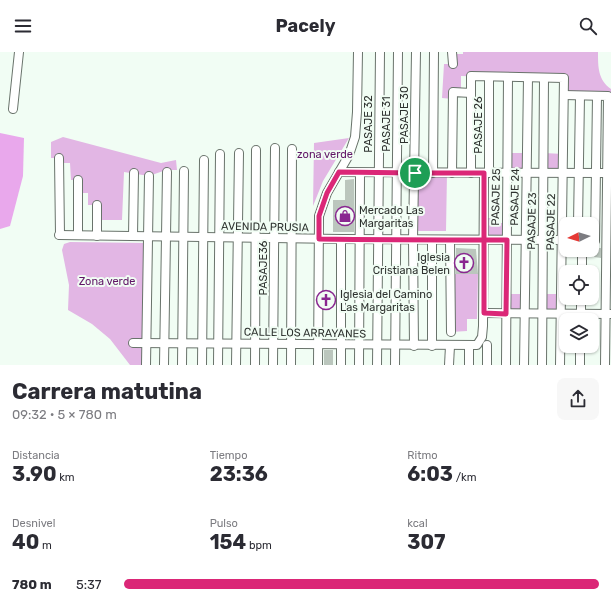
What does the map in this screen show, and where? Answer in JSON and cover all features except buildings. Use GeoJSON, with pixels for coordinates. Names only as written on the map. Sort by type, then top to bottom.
{"type":"FeatureCollection","features":[{"type":"Feature","properties":{"kind":"street"},"geometry":{"type":"LineString","coordinates":[[13,108],[19,52]]}},
{"type":"Feature","properties":{"kind":"street"},"geometry":{"type":"LineString","coordinates":[[318,365],[319,216],[327,193],[349,155],[354,137],[357,112],[358,52]]}},
{"type":"Feature","properties":{"kind":"street","name":"PASAJE 32"},"geometry":{"type":"LineString","coordinates":[[377,365],[377,239],[380,52]]}},
{"type":"Feature","properties":{"kind":"street","name":"PASAJE 31"},"geometry":{"type":"LineString","coordinates":[[395,365],[398,52]]}},
{"type":"Feature","properties":{"kind":"street","name":"PASAJE 30"},"geometry":{"type":"LineString","coordinates":[[414,346],[413,240],[416,52]]}},
{"type":"Feature","properties":{"kind":"street"},"geometry":{"type":"LineString","coordinates":[[433,173],[434,52]]}},
{"type":"Feature","properties":{"kind":"street"},"geometry":{"type":"LineString","coordinates":[[452,52],[452,64]]}},
{"type":"Feature","properties":{"kind":"street"},"geometry":{"type":"LineString","coordinates":[[471,173],[471,76],[544,78]]}},
{"type":"Feature","properties":{"kind":"street","name":"PASAJE 26"},"geometry":{"type":"LineString","coordinates":[[473,346],[482,337],[484,313],[484,240],[489,77]]}},
{"type":"Feature","properties":{"kind":"street","name":"PASAJE 25"},"geometry":{"type":"LineString","coordinates":[[506,365],[508,77]]}},
{"type":"Feature","properties":{"kind":"street","name":"PASAJE 24"},"geometry":{"type":"LineString","coordinates":[[524,365],[528,78]]}},
{"type":"Feature","properties":{"kind":"street","name":"PASAJE 22"},"geometry":{"type":"LineString","coordinates":[[544,78],[564,78],[562,173],[563,217]]}},
{"type":"Feature","properties":{"kind":"street","name":"PASAJE 23"},"geometry":{"type":"LineString","coordinates":[[542,365],[544,78]]}},
{"type":"Feature","properties":{"kind":"street"},"geometry":{"type":"LineString","coordinates":[[452,173],[453,92],[471,93]]}},
{"type":"Feature","properties":{"kind":"street"},"geometry":{"type":"LineString","coordinates":[[564,95],[608,96],[608,314],[604,365]]}},
{"type":"Feature","properties":{"kind":"street"},"geometry":{"type":"LineString","coordinates":[[578,217],[580,96]]}},
{"type":"Feature","properties":{"kind":"street"},"geometry":{"type":"LineString","coordinates":[[595,217],[597,96]]}},
{"type":"Feature","properties":{"kind":"street","name":"PASAJE36"},"geometry":{"type":"LineString","coordinates":[[273,365],[275,148]]}},
{"type":"Feature","properties":{"kind":"street"},"geometry":{"type":"LineString","coordinates":[[291,365],[292,149]]}},
{"type":"Feature","properties":{"kind":"street"},"geometry":{"type":"LineString","coordinates":[[255,365],[256,150]]}},
{"type":"Feature","properties":{"kind":"street"},"geometry":{"type":"LineString","coordinates":[[218,365],[220,154]]}},
{"type":"Feature","properties":{"kind":"street"},"geometry":{"type":"LineString","coordinates":[[236,365],[240,154]]}},
{"type":"Feature","properties":{"kind":"street","name":"AVENIDA PRUSIA"},"geometry":{"type":"LineString","coordinates":[[59,158],[60,235],[413,240],[559,240]]}},
{"type":"Feature","properties":{"kind":"street"},"geometry":{"type":"LineString","coordinates":[[202,365],[204,160]]}},
{"type":"Feature","properties":{"kind":"street"},"geometry":{"type":"LineString","coordinates":[[182,365],[184,171]]}},
{"type":"Feature","properties":{"kind":"street"},"geometry":{"type":"LineString","coordinates":[[164,365],[167,172]]}},
{"type":"Feature","properties":{"kind":"street"},"geometry":{"type":"LineString","coordinates":[[339,172],[607,173]]}},
{"type":"Feature","properties":{"kind":"street"},"geometry":{"type":"LineString","coordinates":[[133,236],[134,173]]}},
{"type":"Feature","properties":{"kind":"street"},"geometry":{"type":"LineString","coordinates":[[146,365],[149,176]]}},
{"type":"Feature","properties":{"kind":"street"},"geometry":{"type":"LineString","coordinates":[[359,365],[360,176]]}},
{"type":"Feature","properties":{"kind":"street"},"geometry":{"type":"LineString","coordinates":[[78,180],[78,235]]}},
{"type":"Feature","properties":{"kind":"street"},"geometry":{"type":"LineString","coordinates":[[97,205],[97,236]]}},
{"type":"Feature","properties":{"kind":"street"},"geometry":{"type":"LineString","coordinates":[[341,365],[342,239]]}},
{"type":"Feature","properties":{"kind":"street"},"geometry":{"type":"LineString","coordinates":[[432,240],[432,346]]}},
{"type":"Feature","properties":{"kind":"street"},"geometry":{"type":"LineString","coordinates":[[450,240],[451,332]]}},
{"type":"Feature","properties":{"kind":"street","name":"PASAJE 22"},"geometry":{"type":"LineString","coordinates":[[560,313],[563,257]]}},
{"type":"Feature","properties":{"kind":"street"},"geometry":{"type":"LineString","coordinates":[[484,313],[559,314]]}},
{"type":"Feature","properties":{"kind":"street","name":"CALLE LOS ARRAYANES"},"geometry":{"type":"LineString","coordinates":[[133,343],[473,346]]}},
{"type":"Feature","properties":{"kind":"street"},"geometry":{"type":"LineString","coordinates":[[487,345],[487,365]]}},
{"type":"Feature","properties":{"kind":"street"},"geometry":{"type":"LineString","coordinates":[[450,346],[450,365]]}},
{"type":"Feature","properties":{"kind":"street"},"geometry":{"type":"LineString","coordinates":[[469,365],[473,346]]}},
{"type":"Feature","properties":{"kind":"street","name":"PASAJE 22"},"geometry":{"type":"LineString","coordinates":[[560,353],[560,365]]}},
{"type":"Feature","properties":{"kind":"street"},"geometry":{"type":"LineString","coordinates":[[580,353],[580,365]]}},
{"type":"Feature","properties":{"kind":"green space"},"geometry":{"type":"Polygon","coordinates":[[[463,52],[598,52],[601,77],[603,82],[611,89],[611,228],[607,228],[607,96],[564,95],[564,79],[461,76],[461,93],[453,99],[442,98],[444,64],[452,64],[452,54],[463,54],[463,52]]]}},
{"type":"Feature","properties":{"kind":"green space"},"geometry":{"type":"Polygon","coordinates":[[[63,137],[161,163],[176,160],[177,170],[166,170],[149,176],[124,172],[122,220],[97,220],[97,205],[88,205],[88,193],[79,193],[79,180],[71,180],[70,163],[61,163],[61,158],[51,158],[51,142],[63,137]]]}},
{"type":"Feature","properties":{"kind":"green space","name":"zona verde"},"geometry":{"type":"Polygon","coordinates":[[[349,138],[323,181],[313,206],[314,143],[349,138]]]}},
{"type":"Feature","properties":{"kind":"green space"},"geometry":{"type":"Polygon","coordinates":[[[508,153],[527,153],[526,171],[508,171],[508,153]]]}},
{"type":"Feature","properties":{"kind":"green space"},"geometry":{"type":"Polygon","coordinates":[[[544,153],[563,154],[562,172],[544,171],[544,153]]]}},
{"type":"Feature","properties":{"kind":"green space"},"geometry":{"type":"Polygon","coordinates":[[[415,173],[424,174],[426,177],[430,177],[431,174],[447,173],[446,231],[413,231],[415,173]]]}},
{"type":"Feature","properties":{"kind":"green space"},"geometry":{"type":"Polygon","coordinates":[[[487,218],[496,218],[497,223],[507,223],[507,237],[487,237],[487,218]]]}},
{"type":"Feature","properties":{"kind":"green space","name":"Zona verde"},"geometry":{"type":"Polygon","coordinates":[[[70,242],[146,243],[145,341],[136,346],[137,348],[139,346],[145,346],[145,365],[130,365],[110,339],[92,324],[68,310],[69,285],[62,250],[64,244],[70,242]]]}},
{"type":"Feature","properties":{"kind":"green space"},"geometry":{"type":"Polygon","coordinates":[[[451,274],[478,274],[477,319],[467,319],[467,331],[451,332],[451,274]]]}},
{"type":"Feature","properties":{"kind":"green space"},"geometry":{"type":"Polygon","coordinates":[[[507,294],[525,294],[525,311],[506,310],[507,294]]]}},
{"type":"Feature","properties":{"kind":"green space"},"geometry":{"type":"Polygon","coordinates":[[[543,294],[559,294],[560,310],[542,310],[543,294]]]}},
{"type":"Feature","properties":{"kind":"shaded area"},"geometry":{"type":"Polygon","coordinates":[[[0,133],[24,138],[23,176],[10,226],[0,229],[0,133]]]}},
{"type":"Feature","properties":{"kind":"place","name":"Mercado Las Margaritas"},"geometry":{"type":"Point","coordinates":[345,216]}},
{"type":"Feature","properties":{"kind":"place","name":"Iglesia Cristiana Belen"},"geometry":{"type":"Point","coordinates":[464,263]}},
{"type":"Feature","properties":{"kind":"place","name":"Iglesia del Camino Las Margaritas"},"geometry":{"type":"Point","coordinates":[326,300]}},
{"type":"Feature","properties":{"kind":"route"},"geometry":{"type":"LineString","coordinates":[[415,173],[339,172],[327,193],[319,216],[319,239],[413,240],[450,240],[484,240],[507,240],[506,314],[484,313],[484,240],[484,173],[415,173]]}}]}
